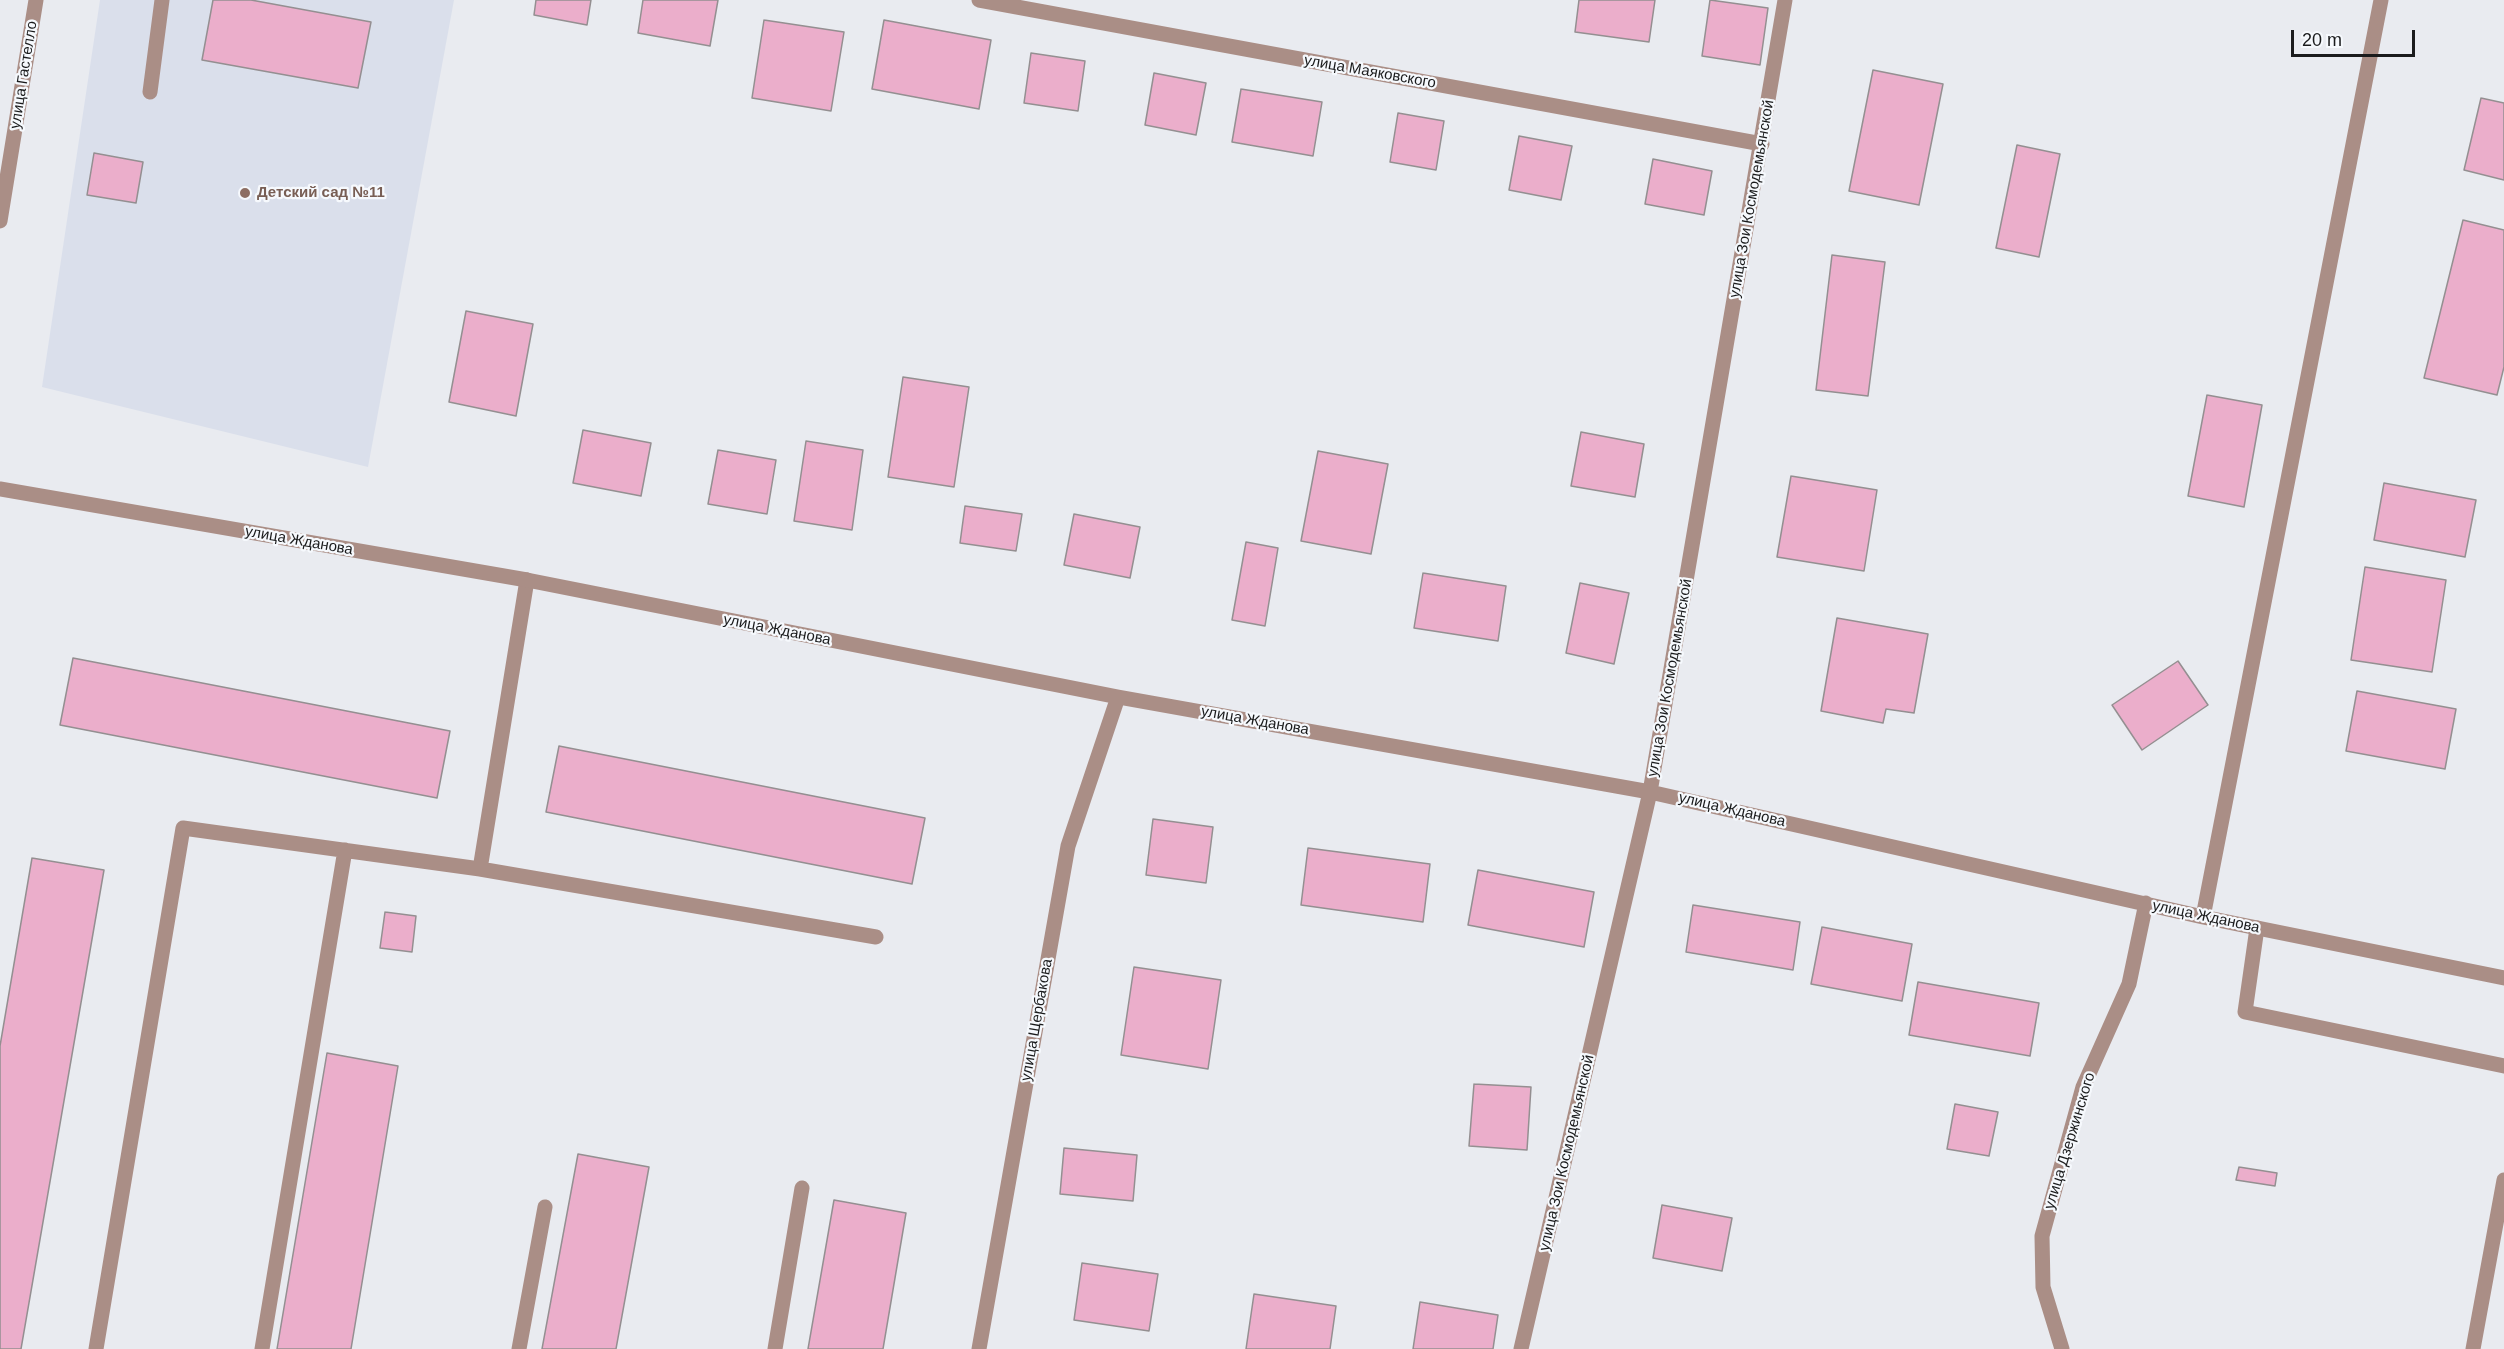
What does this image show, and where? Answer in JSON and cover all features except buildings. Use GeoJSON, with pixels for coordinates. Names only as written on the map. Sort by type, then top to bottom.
{"type":"FeatureCollection","features":[{"type":"Feature","properties":{"kind":"street","name":"улица Гастелло"},"geometry":{"type":"LineString","coordinates":[[0,221],[5,160],[36,0]]}},
{"type":"Feature","properties":{"kind":"street"},"geometry":{"type":"LineString","coordinates":[[150,92],[162,0]]}},
{"type":"Feature","properties":{"kind":"street","name":"улица Маяковского"},"geometry":{"type":"LineString","coordinates":[[979,0],[1762,144]]}},
{"type":"Feature","properties":{"kind":"street","name":"улица Зои Космодемьянской"},"geometry":{"type":"LineString","coordinates":[[1521,1349],[1650,792],[1785,0]]}},
{"type":"Feature","properties":{"kind":"street"},"geometry":{"type":"LineString","coordinates":[[2203,917],[2381,0]]}},
{"type":"Feature","properties":{"kind":"street","name":"улица Жданова"},"geometry":{"type":"LineString","coordinates":[[0,489],[527,580],[1118,697],[1650,792],[2203,917],[2504,978]]}},
{"type":"Feature","properties":{"kind":"street"},"geometry":{"type":"LineString","coordinates":[[480,869],[527,580]]}},
{"type":"Feature","properties":{"kind":"street","name":"улица Щербакова"},"geometry":{"type":"LineString","coordinates":[[979,1349],[1068,846],[1118,697]]}},
{"type":"Feature","properties":{"kind":"street"},"geometry":{"type":"LineString","coordinates":[[96,1349],[183,828],[480,869],[876,937]]}},
{"type":"Feature","properties":{"kind":"street"},"geometry":{"type":"LineString","coordinates":[[262,1349],[345,850]]}},
{"type":"Feature","properties":{"kind":"street","name":"улица Дзержинского"},"geometry":{"type":"LineString","coordinates":[[2062,1349],[2043,1287],[2042,1236],[2083,1087],[2129,984],[2146,903]]}},
{"type":"Feature","properties":{"kind":"street"},"geometry":{"type":"LineString","coordinates":[[2256,928],[2245,1012],[2504,1066]]}},
{"type":"Feature","properties":{"kind":"street"},"geometry":{"type":"LineString","coordinates":[[2473,1349],[2504,1180]]}},
{"type":"Feature","properties":{"kind":"street"},"geometry":{"type":"LineString","coordinates":[[775,1349],[802,1188]]}},
{"type":"Feature","properties":{"kind":"street"},"geometry":{"type":"LineString","coordinates":[[519,1349],[545,1207]]}},
{"type":"Feature","properties":{"kind":"shaded area","name":"Детский сад №11"},"geometry":{"type":"Polygon","coordinates":[[[100,0],[454,0],[368,467],[42,387],[100,0]]]}},
{"type":"Feature","properties":{"kind":"place","name":"Детский сад №11"},"geometry":{"type":"Point","coordinates":[245,193]}}]}
